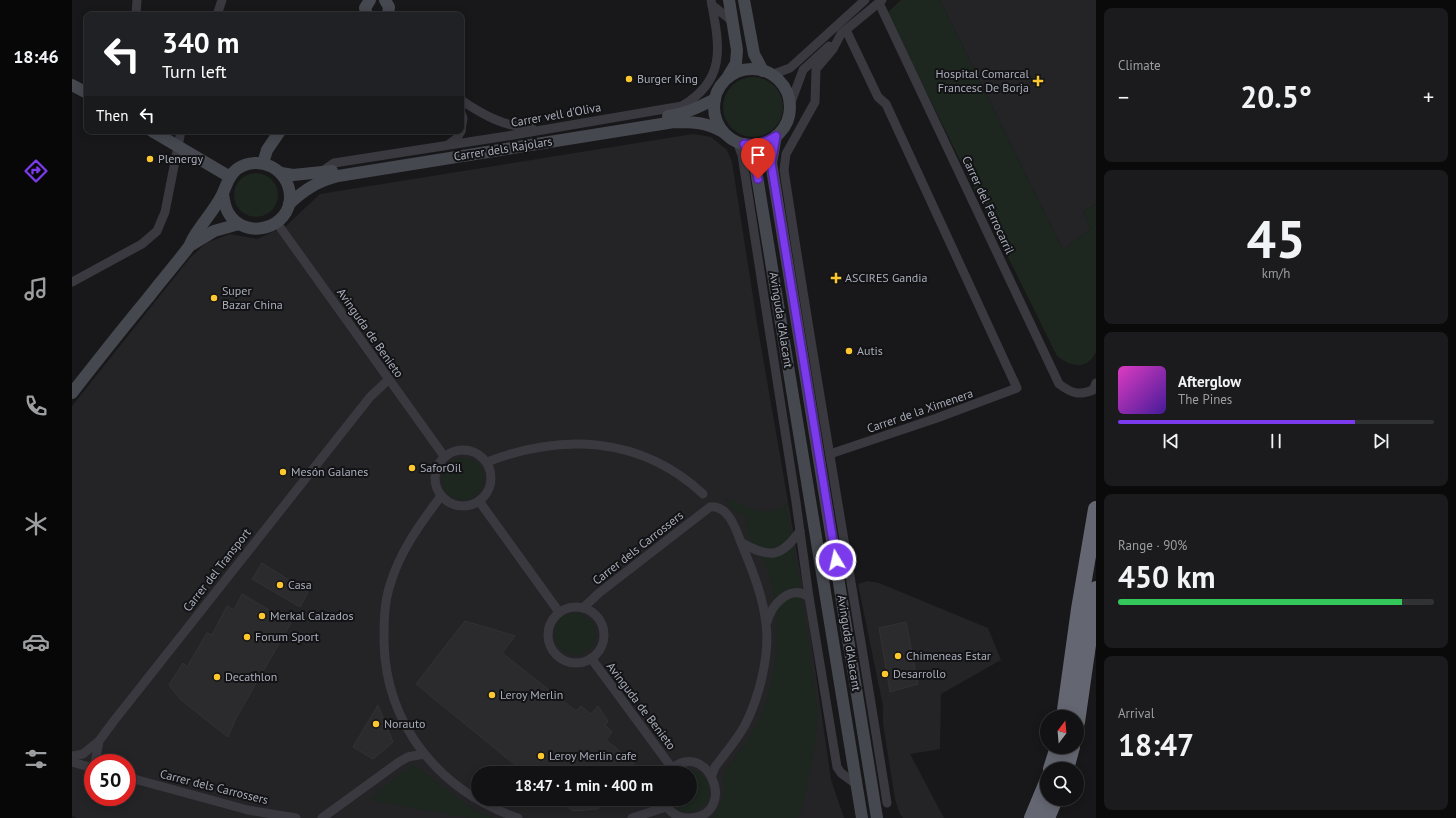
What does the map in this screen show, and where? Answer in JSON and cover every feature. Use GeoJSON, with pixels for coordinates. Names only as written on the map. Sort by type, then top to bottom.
{"type":"FeatureCollection","features":[{"type":"Feature","properties":{"kind":"highway"},"geometry":{"type":"LineString","coordinates":[[1065,710],[1084,572],[1096,509]]}},
{"type":"Feature","properties":{"kind":"highway"},"geometry":{"type":"LineString","coordinates":[[1079,710],[1096,589]]}},
{"type":"Feature","properties":{"kind":"highway"},"geometry":{"type":"LineString","coordinates":[[1032,818],[1040,799]]}},
{"type":"Feature","properties":{"kind":"highway"},"geometry":{"type":"LineString","coordinates":[[1047,818],[1052,806]]}},
{"type":"Feature","properties":{"kind":"main road"},"geometry":{"type":"LineString","coordinates":[[386,0],[390,7],[389,12]]}},
{"type":"Feature","properties":{"kind":"main road"},"geometry":{"type":"LineString","coordinates":[[729,0],[737,50],[736,63],[727,79],[719,88],[715,99],[714,111],[717,122],[723,132],[740,143],[756,145],[767,142],[776,136],[787,122],[790,105],[784,87],[767,73],[754,54],[744,0]]}},
{"type":"Feature","properties":{"kind":"main road"},"geometry":{"type":"LineString","coordinates":[[367,12],[368,1]]}},
{"type":"Feature","properties":{"kind":"main road"},"geometry":{"type":"LineString","coordinates":[[727,79],[744,70],[767,73]]}},
{"type":"Feature","properties":{"kind":"main road"},"geometry":{"type":"LineString","coordinates":[[72,84],[84,91]]}},
{"type":"Feature","properties":{"kind":"main road","name":"Carrer dels Rajolars"},"geometry":{"type":"LineString","coordinates":[[281,173],[293,175],[320,173],[680,115],[715,99]]}},
{"type":"Feature","properties":{"kind":"main road","name":"Carrer dels Rajolars"},"geometry":{"type":"LineString","coordinates":[[289,204],[308,188],[322,180],[346,175],[674,122],[699,122],[712,125],[723,132]]}},
{"type":"Feature","properties":{"kind":"main road"},"geometry":{"type":"LineString","coordinates":[[158,134],[230,177]]}},
{"type":"Feature","properties":{"kind":"main road"},"geometry":{"type":"LineString","coordinates":[[263,163],[267,150],[278,134]]}},
{"type":"Feature","properties":{"kind":"main road","name":"Avinguda d'Alacant"},"geometry":{"type":"LineString","coordinates":[[776,136],[771,163],[877,818]]}},
{"type":"Feature","properties":{"kind":"main road","name":"Avinguda d'Alacant"},"geometry":{"type":"LineString","coordinates":[[740,143],[752,155],[755,164],[862,818]]}},
{"type":"Feature","properties":{"kind":"main road"},"geometry":{"type":"LineString","coordinates":[[72,393],[188,247],[223,194],[230,177],[237,169],[246,164],[263,163],[273,167],[281,173],[289,187],[289,204],[283,217],[277,223],[264,228],[254,229],[239,224],[229,214],[223,194]]}},
{"type":"Feature","properties":{"kind":"main road"},"geometry":{"type":"LineString","coordinates":[[188,247],[214,231],[239,224]]}},
{"type":"Feature","properties":{"kind":"street"},"geometry":{"type":"LineString","coordinates":[[136,0],[136,12]]}},
{"type":"Feature","properties":{"kind":"street"},"geometry":{"type":"LineString","coordinates":[[218,12],[222,0]]}},
{"type":"Feature","properties":{"kind":"street"},"geometry":{"type":"LineString","coordinates":[[767,73],[790,68],[865,0]]}},
{"type":"Feature","properties":{"kind":"street"},"geometry":{"type":"LineString","coordinates":[[790,105],[803,70],[880,1]]}},
{"type":"Feature","properties":{"kind":"street","name":"Carrer del Ferrocarril"},"geometry":{"type":"LineString","coordinates":[[880,1],[1059,384],[1075,394],[1084,394],[1094,386]]}},
{"type":"Feature","properties":{"kind":"street"},"geometry":{"type":"LineString","coordinates":[[711,3],[732,21]]}},
{"type":"Feature","properties":{"kind":"street","name":"Carrer vell d'Oliva"},"geometry":{"type":"LineString","coordinates":[[320,173],[334,163],[672,108],[691,100],[704,86],[716,63],[718,42],[711,3]]}},
{"type":"Feature","properties":{"kind":"street","name":"Avinguda d'Alacant"},"geometry":{"type":"LineString","coordinates":[[844,32],[833,49],[816,69],[815,102],[786,154],[784,170],[887,804]]}},
{"type":"Feature","properties":{"kind":"street","name":"Carrer de la Ximenera"},"geometry":{"type":"LineString","coordinates":[[830,454],[937,418],[1017,388],[886,104],[878,97],[844,32]]}},
{"type":"Feature","properties":{"kind":"street"},"geometry":{"type":"LineString","coordinates":[[464,102],[478,111],[508,125],[524,128],[550,129]]}},
{"type":"Feature","properties":{"kind":"street"},"geometry":{"type":"LineString","coordinates":[[72,282],[142,244],[156,231],[162,220],[180,134]]}},
{"type":"Feature","properties":{"kind":"street"},"geometry":{"type":"LineString","coordinates":[[448,145],[457,138],[459,134]]}},
{"type":"Feature","properties":{"kind":"street","name":"Avinguda d'Alacant"},"geometry":{"type":"LineString","coordinates":[[740,143],[809,597],[837,767],[856,784]]}},
{"type":"Feature","properties":{"kind":"street","name":"Avinguda de Benieto"},"geometry":{"type":"LineString","coordinates":[[277,223],[388,380],[444,456]]}},
{"type":"Feature","properties":{"kind":"street","name":"Carrer del Transport"},"geometry":{"type":"LineString","coordinates":[[96,754],[99,741],[370,397],[388,380]]}},
{"type":"Feature","properties":{"kind":"street"},"geometry":{"type":"LineString","coordinates":[[486,462],[531,448],[547,445],[578,443],[607,446],[631,452],[660,463],[684,478],[703,494]]}},
{"type":"Feature","properties":{"kind":"street"},"geometry":{"type":"LineString","coordinates":[[453,451],[471,451],[480,455],[486,462],[490,470],[490,488],[479,501],[463,506],[447,502],[440,496],[434,483],[434,475],[439,462],[444,456],[453,451]]}},
{"type":"Feature","properties":{"kind":"street"},"geometry":{"type":"LineString","coordinates":[[440,496],[401,555],[388,592],[384,621],[384,653],[388,680],[405,723],[424,754],[446,776],[476,800],[518,818]]}},
{"type":"Feature","properties":{"kind":"street"},"geometry":{"type":"LineString","coordinates":[[479,501],[559,612]]}},
{"type":"Feature","properties":{"kind":"street","name":"Carrer dels Carrossers"},"geometry":{"type":"LineString","coordinates":[[583,608],[599,593],[710,507],[717,506],[722,509],[736,528],[742,543]]}},
{"type":"Feature","properties":{"kind":"street"},"geometry":{"type":"LineString","coordinates":[[742,543],[757,550],[776,553],[784,550],[800,531]]}},
{"type":"Feature","properties":{"kind":"street"},"geometry":{"type":"LineString","coordinates":[[712,775],[715,767],[745,725],[757,695],[765,658],[766,623],[758,588],[742,543]]}},
{"type":"Feature","properties":{"kind":"street"},"geometry":{"type":"LineString","coordinates":[[766,623],[769,613],[786,596],[799,592],[809,597]]}},
{"type":"Feature","properties":{"kind":"street"},"geometry":{"type":"LineString","coordinates":[[570,608],[583,608],[594,614],[602,626],[604,635],[602,644],[598,652],[584,662],[568,662],[554,653],[548,638],[548,630],[554,617],[559,612],[570,608]]}},
{"type":"Feature","properties":{"kind":"street","name":"Avinguda de Benieto"},"geometry":{"type":"LineString","coordinates":[[591,658],[666,766]]}},
{"type":"Feature","properties":{"kind":"street"},"geometry":{"type":"LineString","coordinates":[[72,756],[83,754],[99,741]]}},
{"type":"Feature","properties":{"kind":"street"},"geometry":{"type":"LineString","coordinates":[[322,818],[399,762],[408,757],[424,754]]}},
{"type":"Feature","properties":{"kind":"street"},"geometry":{"type":"LineString","coordinates":[[72,762],[84,765]]}},
{"type":"Feature","properties":{"kind":"street"},"geometry":{"type":"LineString","coordinates":[[667,806],[672,812],[684,817],[694,817],[708,810],[716,796],[716,788],[712,775],[704,767],[696,763],[687,762],[678,766]]}},
{"type":"Feature","properties":{"kind":"street","name":"Carrer dels Carrossers"},"geometry":{"type":"LineString","coordinates":[[136,779],[248,810],[296,818]]}},
{"type":"Feature","properties":{"kind":"street"},"geometry":{"type":"LineString","coordinates":[[632,818],[658,806]]}},
{"type":"Feature","properties":{"kind":"shaded area"},"geometry":{"type":"Polygon","coordinates":[[[901,0],[940,0],[1063,250],[1091,229],[1083,212],[1096,204],[1096,352],[1088,362],[1083,365],[1073,365],[1057,356],[887,13],[901,0]]]}},
{"type":"Feature","properties":{"kind":"shaded area","name":"Hospital Comarcal Francesc De Borja"},"geometry":{"type":"Polygon","coordinates":[[[940,0],[1096,0],[1096,204],[1083,212],[1091,229],[1063,250],[940,0]]]}},
{"type":"Feature","properties":{"kind":"shaded area"},"geometry":{"type":"Polygon","coordinates":[[[753,77],[770,82],[778,90],[783,107],[778,124],[770,132],[753,137],[736,132],[728,124],[723,107],[728,90],[736,82],[753,77]]]}},
{"type":"Feature","properties":{"kind":"shaded area"},"geometry":{"type":"Polygon","coordinates":[[[693,134],[711,137],[727,150],[732,162],[758,329],[806,605],[831,780],[844,818],[78,818],[72,816],[72,406],[190,258],[206,243],[230,234],[257,239],[286,226],[320,194],[693,134]]]}},
{"type":"Feature","properties":{"kind":"shaded area"},"geometry":{"type":"Polygon","coordinates":[[[252,173],[260,173],[272,179],[278,191],[278,199],[272,211],[260,217],[252,217],[240,211],[234,199],[234,191],[240,179],[252,173]]]}},
{"type":"Feature","properties":{"kind":"shaded area"},"geometry":{"type":"Polygon","coordinates":[[[459,458],[467,458],[475,461],[481,467],[484,479],[481,491],[475,497],[467,500],[459,500],[451,497],[445,491],[442,483],[442,475],[445,467],[451,461],[459,458]]]}},
{"type":"Feature","properties":{"kind":"shaded area"},"geometry":{"type":"Polygon","coordinates":[[[724,498],[756,510],[770,512],[786,504],[803,601],[818,714],[814,754],[802,810],[798,818],[711,818],[721,804],[724,788],[722,777],[761,716],[772,680],[776,640],[774,601],[765,564],[754,547],[745,527],[748,520],[744,514],[737,514],[724,498]]]}},
{"type":"Feature","properties":{"kind":"shaded area"},"geometry":{"type":"Polygon","coordinates":[[[868,581],[879,583],[988,628],[1001,660],[941,694],[940,749],[910,754],[944,818],[903,818],[900,814],[895,799],[883,724],[883,706],[858,584],[868,581]]]}},
{"type":"Feature","properties":{"kind":"shaded area"},"geometry":{"type":"Polygon","coordinates":[[[571,613],[579,613],[587,616],[593,622],[596,634],[593,646],[587,652],[579,655],[571,655],[563,652],[557,646],[554,638],[554,630],[557,622],[563,616],[571,613]]]}},
{"type":"Feature","properties":{"kind":"shaded area"},"geometry":{"type":"Polygon","coordinates":[[[412,765],[420,769],[466,805],[493,818],[469,818],[369,800],[412,765]]]}},
{"type":"Feature","properties":{"kind":"shaded area"},"geometry":{"type":"Polygon","coordinates":[[[697,772],[703,776],[708,783],[710,791],[709,799],[704,805],[697,810],[687,812],[672,806],[697,806],[697,772]]]}},
{"type":"Feature","properties":{"kind":"building","name":"Casa"},"geometry":{"type":"Polygon","coordinates":[[[262,563],[308,592],[300,607],[252,579],[262,563]]]}},
{"type":"Feature","properties":{"kind":"building","name":"Decathlon"},"geometry":{"type":"Polygon","coordinates":[[[242,594],[291,623],[236,718],[228,737],[181,700],[169,685],[183,663],[187,667],[207,633],[212,635],[227,606],[234,610],[242,594]]]}},
{"type":"Feature","properties":{"kind":"building","name":"Leroy Merlin"},"geometry":{"type":"Polygon","coordinates":[[[465,621],[515,636],[502,653],[576,711],[581,706],[591,714],[598,706],[608,721],[605,725],[612,732],[606,740],[634,763],[632,766],[516,766],[416,684],[465,621]]]}},
{"type":"Feature","properties":{"kind":"building","name":"Chimeneas Estar"},"geometry":{"type":"Polygon","coordinates":[[[906,622],[918,684],[890,692],[879,628],[906,622]]]}},
{"type":"Feature","properties":{"kind":"building","name":"Norauto"},"geometry":{"type":"Polygon","coordinates":[[[378,705],[393,742],[373,759],[353,747],[378,705]]]}},
{"type":"Feature","properties":{"kind":"building"},"geometry":{"type":"Polygon","coordinates":[[[566,806],[600,806],[598,809],[573,811],[566,806]]]}},
{"type":"Feature","properties":{"kind":"place","name":"Burger King"},"geometry":{"type":"Point","coordinates":[629,79]}},
{"type":"Feature","properties":{"kind":"place","name":"Hospital Comarcal Francesc De Borja"},"geometry":{"type":"Point","coordinates":[1038,81]}},
{"type":"Feature","properties":{"kind":"place","name":"Plenergy"},"geometry":{"type":"Point","coordinates":[150,159]}},
{"type":"Feature","properties":{"kind":"place","name":"ASCIRES Gandia"},"geometry":{"type":"Point","coordinates":[836,278]}},
{"type":"Feature","properties":{"kind":"place","name":"Super Bazar China"},"geometry":{"type":"Point","coordinates":[214,298]}},
{"type":"Feature","properties":{"kind":"place","name":"Autis"},"geometry":{"type":"Point","coordinates":[849,351]}},
{"type":"Feature","properties":{"kind":"place","name":"SaforOil"},"geometry":{"type":"Point","coordinates":[412,468]}},
{"type":"Feature","properties":{"kind":"place","name":"Mesón Galanes"},"geometry":{"type":"Point","coordinates":[283,472]}},
{"type":"Feature","properties":{"kind":"place","name":"Casa"},"geometry":{"type":"Point","coordinates":[280,585]}},
{"type":"Feature","properties":{"kind":"place","name":"Merkal Calzados"},"geometry":{"type":"Point","coordinates":[262,616]}},
{"type":"Feature","properties":{"kind":"place","name":"Forum Sport"},"geometry":{"type":"Point","coordinates":[247,637]}},
{"type":"Feature","properties":{"kind":"place","name":"Chimeneas Estar"},"geometry":{"type":"Point","coordinates":[898,656]}},
{"type":"Feature","properties":{"kind":"place","name":"Desarrollo"},"geometry":{"type":"Point","coordinates":[885,674]}},
{"type":"Feature","properties":{"kind":"place","name":"Decathlon"},"geometry":{"type":"Point","coordinates":[217,677]}},
{"type":"Feature","properties":{"kind":"place","name":"Leroy Merlin"},"geometry":{"type":"Point","coordinates":[492,695]}},
{"type":"Feature","properties":{"kind":"place","name":"Norauto"},"geometry":{"type":"Point","coordinates":[376,724]}},
{"type":"Feature","properties":{"kind":"place","name":"Leroy Merlin cafe"},"geometry":{"type":"Point","coordinates":[541,756]}},
{"type":"Feature","properties":{"kind":"route"},"geometry":{"type":"LineString","coordinates":[[758,179],[752,155],[744,144],[756,145],[767,142],[776,136],[771,163],[836,560]]}}]}
